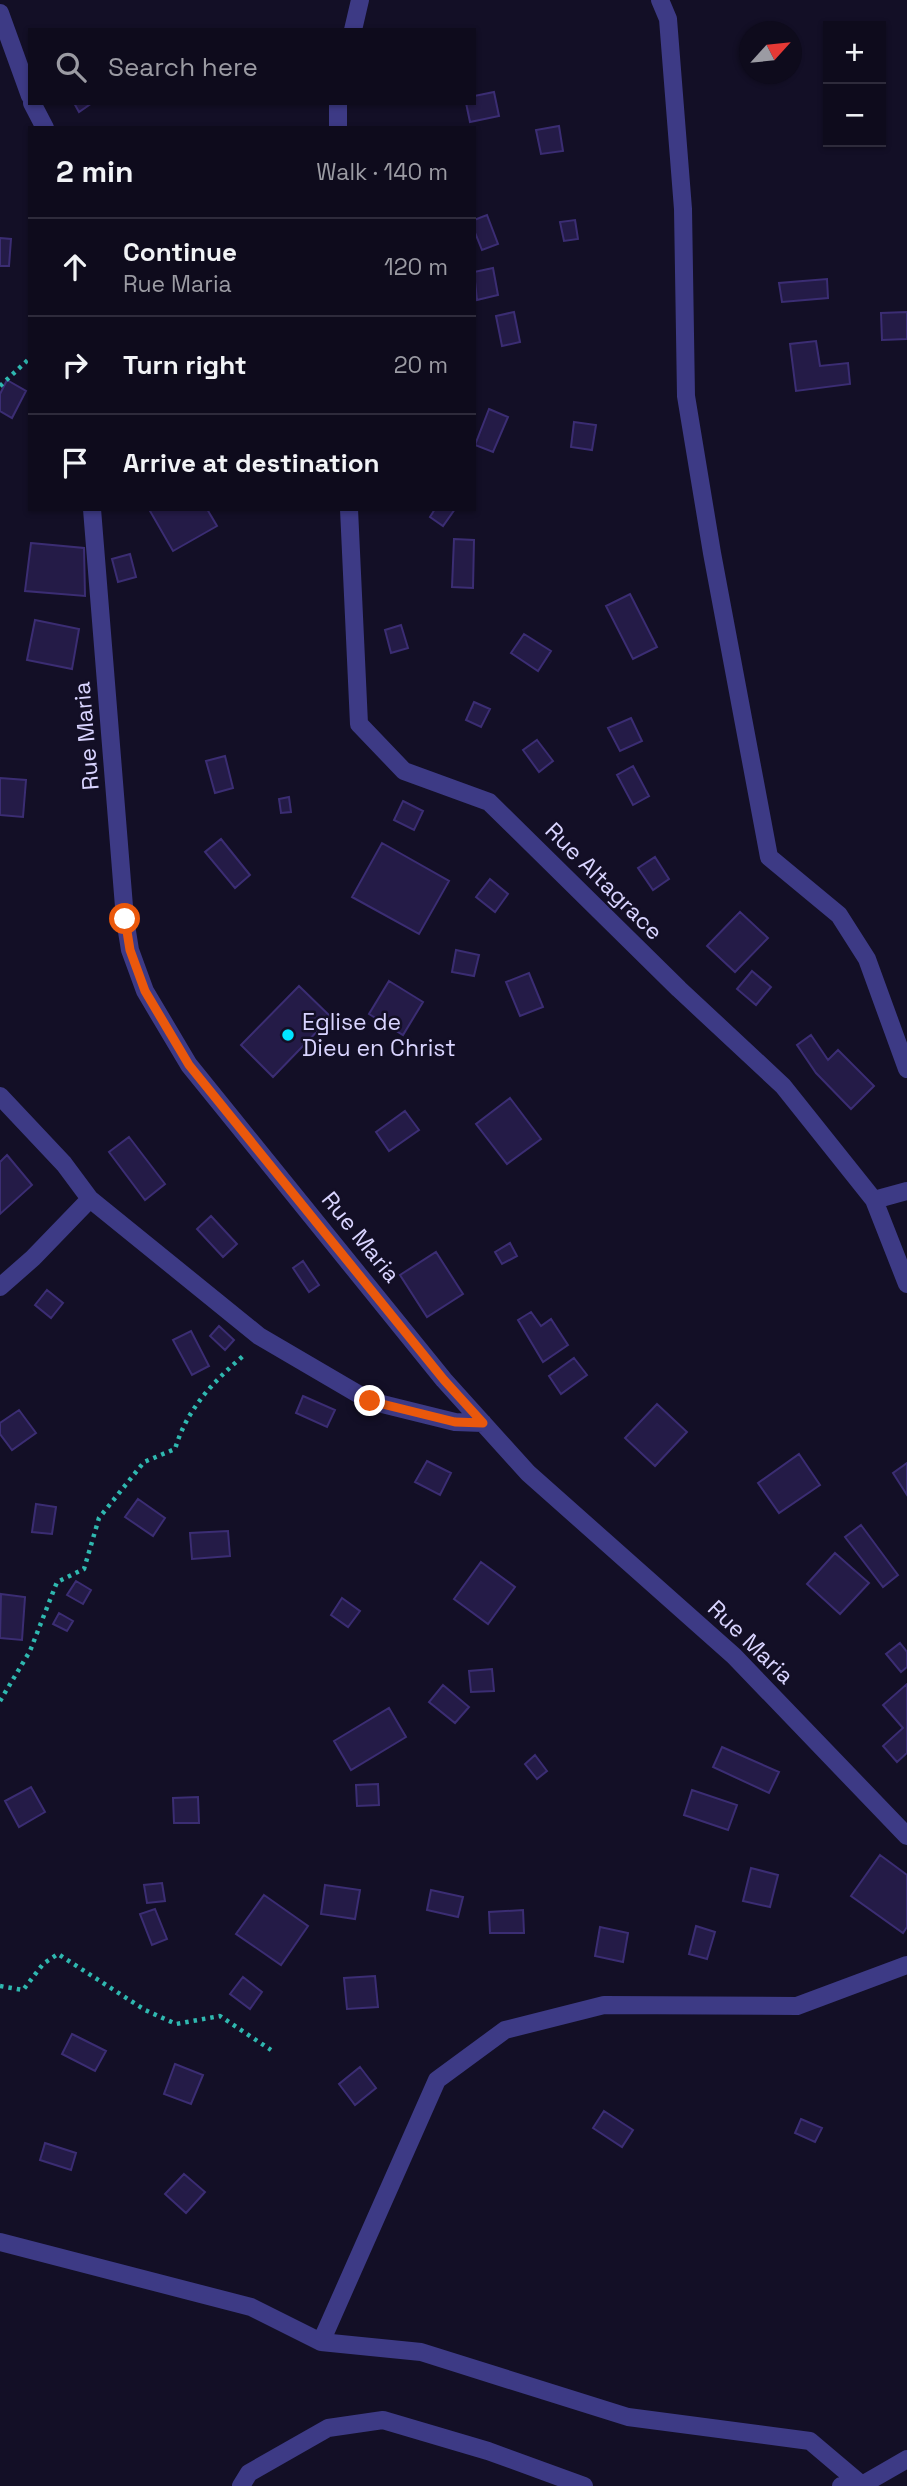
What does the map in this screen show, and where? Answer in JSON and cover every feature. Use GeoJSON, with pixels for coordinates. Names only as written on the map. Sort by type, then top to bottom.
{"type":"FeatureCollection","features":[{"type":"Feature","properties":{"kind":"street"},"geometry":{"type":"LineString","coordinates":[[353,28],[360,0]]}},
{"type":"Feature","properties":{"kind":"street"},"geometry":{"type":"LineString","coordinates":[[660,0],[668,19],[683,209],[686,396],[724,620],[769,857],[839,915],[867,960],[907,1069]]}},
{"type":"Feature","properties":{"kind":"street"},"geometry":{"type":"LineString","coordinates":[[0,13],[28,90]]}},
{"type":"Feature","properties":{"kind":"street"},"geometry":{"type":"LineString","coordinates":[[34,105],[44,126]]}},
{"type":"Feature","properties":{"kind":"street"},"geometry":{"type":"LineString","coordinates":[[338,105],[338,126]]}},
{"type":"Feature","properties":{"kind":"street","name":"Rue Maria"},"geometry":{"type":"LineString","coordinates":[[92,511],[125,919],[130,950],[145,991],[189,1065],[444,1380],[527,1473],[734,1656],[907,1836]]}},
{"type":"Feature","properties":{"kind":"street","name":"Rue Altagrace"},"geometry":{"type":"LineString","coordinates":[[349,511],[359,724],[404,771],[489,802],[679,989],[783,1086],[874,1200],[907,1284]]}},
{"type":"Feature","properties":{"kind":"street"},"geometry":{"type":"LineString","coordinates":[[0,1096],[64,1164],[90,1199],[259,1336],[370,1401],[455,1422],[483,1423]]}},
{"type":"Feature","properties":{"kind":"street"},"geometry":{"type":"LineString","coordinates":[[874,1200],[907,1191]]}},
{"type":"Feature","properties":{"kind":"street"},"geometry":{"type":"LineString","coordinates":[[0,1287],[33,1258],[90,1199]]}},
{"type":"Feature","properties":{"kind":"street"},"geometry":{"type":"LineString","coordinates":[[320,2342],[437,2080],[505,2030],[604,2005],[797,2006],[907,1965]]}},
{"type":"Feature","properties":{"kind":"street"},"geometry":{"type":"LineString","coordinates":[[0,2242],[251,2307],[320,2342],[421,2352],[628,2417],[810,2441],[862,2485]]}},
{"type":"Feature","properties":{"kind":"street"},"geometry":{"type":"LineString","coordinates":[[241,2486],[249,2473],[328,2428],[383,2420],[488,2451],[584,2486]]}},
{"type":"Feature","properties":{"kind":"street"},"geometry":{"type":"LineString","coordinates":[[841,2486],[862,2485],[907,2459]]}},
{"type":"Feature","properties":{"kind":"path"},"geometry":{"type":"LineString","coordinates":[[0,386],[28,360]]}},
{"type":"Feature","properties":{"kind":"path"},"geometry":{"type":"LineString","coordinates":[[0,1701],[30,1651],[57,1582],[83,1569],[99,1518],[144,1462],[175,1449],[194,1406],[259,1336]]}},
{"type":"Feature","properties":{"kind":"path"},"geometry":{"type":"LineString","coordinates":[[0,1986],[23,1990],[43,1964],[58,1954],[145,2010],[176,2024],[220,2016],[271,2050]]}},
{"type":"Feature","properties":{"kind":"building"},"geometry":{"type":"Polygon","coordinates":[[[494,92],[499,116],[470,122],[466,105],[476,105],[476,96],[494,92]]]}},
{"type":"Feature","properties":{"kind":"building"},"geometry":{"type":"Polygon","coordinates":[[[75,105],[89,105],[79,112],[75,105]]]}},
{"type":"Feature","properties":{"kind":"building"},"geometry":{"type":"Polygon","coordinates":[[[559,126],[563,151],[541,154],[536,130],[559,126]]]}},
{"type":"Feature","properties":{"kind":"building"},"geometry":{"type":"Polygon","coordinates":[[[487,215],[498,244],[482,250],[476,235],[476,219],[487,215]]]}},
{"type":"Feature","properties":{"kind":"building"},"geometry":{"type":"Polygon","coordinates":[[[575,220],[578,239],[564,241],[560,222],[575,220]]]}},
{"type":"Feature","properties":{"kind":"building"},"geometry":{"type":"Polygon","coordinates":[[[0,238],[11,239],[9,266],[0,266],[0,238]]]}},
{"type":"Feature","properties":{"kind":"building"},"geometry":{"type":"Polygon","coordinates":[[[493,268],[498,295],[477,300],[476,272],[493,268]]]}},
{"type":"Feature","properties":{"kind":"building"},"geometry":{"type":"Polygon","coordinates":[[[827,279],[828,298],[782,302],[779,283],[827,279]]]}},
{"type":"Feature","properties":{"kind":"building"},"geometry":{"type":"Polygon","coordinates":[[[514,312],[520,342],[502,346],[496,316],[514,312]]]}},
{"type":"Feature","properties":{"kind":"building"},"geometry":{"type":"Polygon","coordinates":[[[907,312],[907,339],[882,340],[881,313],[907,312]]]}},
{"type":"Feature","properties":{"kind":"building"},"geometry":{"type":"Polygon","coordinates":[[[816,341],[820,366],[848,363],[850,384],[796,391],[790,344],[816,341]]]}},
{"type":"Feature","properties":{"kind":"building"},"geometry":{"type":"Polygon","coordinates":[[[7,380],[26,391],[12,418],[0,411],[0,394],[7,380]]]}},
{"type":"Feature","properties":{"kind":"building"},"geometry":{"type":"Polygon","coordinates":[[[489,409],[508,417],[493,452],[476,445],[489,409]]]}},
{"type":"Feature","properties":{"kind":"building"},"geometry":{"type":"Polygon","coordinates":[[[574,422],[596,425],[592,450],[571,447],[574,422]]]}},
{"type":"Feature","properties":{"kind":"building"},"geometry":{"type":"Polygon","coordinates":[[[150,511],[208,511],[217,526],[173,551],[150,511]]]}},
{"type":"Feature","properties":{"kind":"building"},"geometry":{"type":"Polygon","coordinates":[[[434,511],[454,511],[443,526],[430,517],[434,511]]]}},
{"type":"Feature","properties":{"kind":"building"},"geometry":{"type":"Polygon","coordinates":[[[454,539],[474,540],[473,588],[452,587],[454,539]]]}},
{"type":"Feature","properties":{"kind":"building"},"geometry":{"type":"Polygon","coordinates":[[[31,543],[84,548],[85,596],[25,591],[31,543]]]}},
{"type":"Feature","properties":{"kind":"building"},"geometry":{"type":"Polygon","coordinates":[[[130,554],[136,577],[118,582],[112,559],[130,554]]]}},
{"type":"Feature","properties":{"kind":"building"},"geometry":{"type":"Polygon","coordinates":[[[630,594],[657,647],[633,659],[606,606],[630,594]]]}},
{"type":"Feature","properties":{"kind":"building"},"geometry":{"type":"Polygon","coordinates":[[[35,620],[79,629],[72,669],[27,660],[35,620]]]}},
{"type":"Feature","properties":{"kind":"building"},"geometry":{"type":"Polygon","coordinates":[[[401,625],[408,648],[391,653],[385,630],[401,625]]]}},
{"type":"Feature","properties":{"kind":"building"},"geometry":{"type":"Polygon","coordinates":[[[524,634],[551,651],[538,671],[511,653],[524,634]]]}},
{"type":"Feature","properties":{"kind":"building"},"geometry":{"type":"Polygon","coordinates":[[[474,702],[490,709],[481,727],[466,720],[474,702]]]}},
{"type":"Feature","properties":{"kind":"building"},"geometry":{"type":"Polygon","coordinates":[[[631,718],[642,741],[620,751],[608,728],[631,718]]]}},
{"type":"Feature","properties":{"kind":"building"},"geometry":{"type":"Polygon","coordinates":[[[537,740],[553,761],[539,772],[523,750],[537,740]]]}},
{"type":"Feature","properties":{"kind":"building"},"geometry":{"type":"Polygon","coordinates":[[[225,756],[233,788],[215,793],[206,761],[225,756]]]}},
{"type":"Feature","properties":{"kind":"building"},"geometry":{"type":"Polygon","coordinates":[[[633,766],[649,796],[633,805],[617,775],[633,766]]]}},
{"type":"Feature","properties":{"kind":"building"},"geometry":{"type":"Polygon","coordinates":[[[0,778],[26,780],[23,817],[0,815],[0,778]]]}},
{"type":"Feature","properties":{"kind":"building"},"geometry":{"type":"Polygon","coordinates":[[[289,797],[291,812],[281,813],[279,799],[289,797]]]}},
{"type":"Feature","properties":{"kind":"building"},"geometry":{"type":"Polygon","coordinates":[[[403,801],[423,811],[414,830],[394,820],[403,801]]]}},
{"type":"Feature","properties":{"kind":"building"},"geometry":{"type":"Polygon","coordinates":[[[221,839],[250,875],[235,888],[205,852],[221,839]]]}},
{"type":"Feature","properties":{"kind":"building"},"geometry":{"type":"Polygon","coordinates":[[[382,843],[449,881],[419,934],[352,897],[382,843]]]}},
{"type":"Feature","properties":{"kind":"building"},"geometry":{"type":"Polygon","coordinates":[[[655,857],[669,879],[653,890],[638,868],[655,857]]]}},
{"type":"Feature","properties":{"kind":"building"},"geometry":{"type":"Polygon","coordinates":[[[490,879],[508,894],[495,912],[476,897],[490,879]]]}},
{"type":"Feature","properties":{"kind":"building"},"geometry":{"type":"Polygon","coordinates":[[[740,912],[768,938],[735,972],[707,946],[740,912]]]}},
{"type":"Feature","properties":{"kind":"building"},"geometry":{"type":"Polygon","coordinates":[[[456,950],[479,955],[474,976],[452,972],[456,950]]]}},
{"type":"Feature","properties":{"kind":"building"},"geometry":{"type":"Polygon","coordinates":[[[752,971],[771,987],[756,1005],[737,989],[752,971]]]}},
{"type":"Feature","properties":{"kind":"building"},"geometry":{"type":"Polygon","coordinates":[[[529,973],[543,1007],[520,1016],[506,982],[529,973]]]}},
{"type":"Feature","properties":{"kind":"building"},"geometry":{"type":"Polygon","coordinates":[[[389,981],[423,1002],[403,1035],[369,1014],[389,981]]]}},
{"type":"Feature","properties":{"kind":"building"},"geometry":{"type":"Polygon","coordinates":[[[299,986],[331,1017],[273,1077],[241,1045],[299,986]]]}},
{"type":"Feature","properties":{"kind":"building"},"geometry":{"type":"Polygon","coordinates":[[[811,1035],[828,1060],[838,1050],[874,1086],[851,1109],[816,1073],[797,1045],[811,1035]]]}},
{"type":"Feature","properties":{"kind":"building"},"geometry":{"type":"Polygon","coordinates":[[[510,1098],[541,1139],[507,1164],[476,1124],[510,1098]]]}},
{"type":"Feature","properties":{"kind":"building"},"geometry":{"type":"Polygon","coordinates":[[[405,1111],[419,1130],[389,1151],[376,1132],[405,1111]]]}},
{"type":"Feature","properties":{"kind":"building"},"geometry":{"type":"Polygon","coordinates":[[[129,1137],[165,1184],[145,1200],[109,1152],[129,1137]]]}},
{"type":"Feature","properties":{"kind":"building"},"geometry":{"type":"Polygon","coordinates":[[[7,1155],[32,1185],[0,1214],[0,1162],[7,1155]]]}},
{"type":"Feature","properties":{"kind":"building"},"geometry":{"type":"Polygon","coordinates":[[[211,1216],[237,1244],[223,1257],[197,1229],[211,1216]]]}},
{"type":"Feature","properties":{"kind":"building"},"geometry":{"type":"Polygon","coordinates":[[[510,1243],[517,1256],[502,1264],[495,1252],[510,1243]]]}},
{"type":"Feature","properties":{"kind":"building"},"geometry":{"type":"Polygon","coordinates":[[[436,1252],[463,1294],[427,1317],[400,1275],[436,1252]]]}},
{"type":"Feature","properties":{"kind":"building"},"geometry":{"type":"Polygon","coordinates":[[[303,1261],[319,1285],[309,1292],[293,1268],[303,1261]]]}},
{"type":"Feature","properties":{"kind":"building"},"geometry":{"type":"Polygon","coordinates":[[[47,1290],[63,1303],[51,1318],[35,1305],[47,1290]]]}},
{"type":"Feature","properties":{"kind":"building"},"geometry":{"type":"Polygon","coordinates":[[[531,1312],[541,1326],[551,1319],[568,1345],[543,1362],[518,1320],[531,1312]]]}},
{"type":"Feature","properties":{"kind":"building"},"geometry":{"type":"Polygon","coordinates":[[[219,1326],[234,1340],[225,1350],[210,1336],[219,1326]]]}},
{"type":"Feature","properties":{"kind":"building"},"geometry":{"type":"Polygon","coordinates":[[[191,1331],[209,1366],[192,1375],[173,1340],[191,1331]]]}},
{"type":"Feature","properties":{"kind":"building"},"geometry":{"type":"Polygon","coordinates":[[[574,1358],[587,1375],[561,1394],[549,1376],[574,1358]]]}},
{"type":"Feature","properties":{"kind":"building"},"geometry":{"type":"Polygon","coordinates":[[[303,1396],[335,1410],[327,1427],[296,1413],[303,1396]]]}},
{"type":"Feature","properties":{"kind":"building"},"geometry":{"type":"Polygon","coordinates":[[[657,1404],[687,1432],[655,1466],[625,1438],[657,1404]]]}},
{"type":"Feature","properties":{"kind":"building"},"geometry":{"type":"Polygon","coordinates":[[[19,1410],[36,1433],[12,1450],[0,1434],[0,1423],[19,1410]]]}},
{"type":"Feature","properties":{"kind":"building"},"geometry":{"type":"Polygon","coordinates":[[[799,1454],[820,1485],[779,1513],[758,1483],[799,1454]]]}},
{"type":"Feature","properties":{"kind":"building"},"geometry":{"type":"Polygon","coordinates":[[[427,1461],[451,1473],[440,1495],[415,1482],[427,1461]]]}},
{"type":"Feature","properties":{"kind":"building"},"geometry":{"type":"Polygon","coordinates":[[[907,1463],[907,1495],[893,1473],[907,1463]]]}},
{"type":"Feature","properties":{"kind":"building"},"geometry":{"type":"Polygon","coordinates":[[[138,1499],[165,1518],[153,1536],[125,1517],[138,1499]]]}},
{"type":"Feature","properties":{"kind":"building"},"geometry":{"type":"Polygon","coordinates":[[[36,1504],[56,1507],[52,1534],[32,1532],[36,1504]]]}},
{"type":"Feature","properties":{"kind":"building"},"geometry":{"type":"Polygon","coordinates":[[[861,1525],[898,1575],[883,1587],[845,1537],[861,1525]]]}},
{"type":"Feature","properties":{"kind":"building"},"geometry":{"type":"Polygon","coordinates":[[[228,1531],[230,1556],[192,1559],[190,1533],[228,1531]]]}},
{"type":"Feature","properties":{"kind":"building"},"geometry":{"type":"Polygon","coordinates":[[[835,1553],[869,1583],[840,1614],[807,1584],[835,1553]]]}},
{"type":"Feature","properties":{"kind":"building"},"geometry":{"type":"Polygon","coordinates":[[[481,1562],[515,1587],[488,1624],[454,1599],[481,1562]]]}},
{"type":"Feature","properties":{"kind":"building"},"geometry":{"type":"Polygon","coordinates":[[[76,1581],[91,1590],[83,1604],[67,1595],[76,1581]]]}},
{"type":"Feature","properties":{"kind":"building"},"geometry":{"type":"Polygon","coordinates":[[[1,1594],[25,1597],[22,1640],[0,1638],[1,1594]]]}},
{"type":"Feature","properties":{"kind":"building"},"geometry":{"type":"Polygon","coordinates":[[[342,1598],[360,1611],[348,1627],[331,1615],[342,1598]]]}},
{"type":"Feature","properties":{"kind":"building"},"geometry":{"type":"Polygon","coordinates":[[[59,1613],[73,1621],[67,1631],[53,1624],[59,1613]]]}},
{"type":"Feature","properties":{"kind":"building"},"geometry":{"type":"Polygon","coordinates":[[[900,1643],[907,1652],[907,1667],[901,1672],[886,1654],[900,1643]]]}},
{"type":"Feature","properties":{"kind":"building"},"geometry":{"type":"Polygon","coordinates":[[[492,1669],[494,1691],[471,1692],[469,1671],[492,1669]]]}},
{"type":"Feature","properties":{"kind":"building"},"geometry":{"type":"Polygon","coordinates":[[[907,1684],[907,1753],[897,1762],[883,1746],[903,1728],[883,1705],[907,1684]]]}},
{"type":"Feature","properties":{"kind":"building"},"geometry":{"type":"Polygon","coordinates":[[[443,1685],[469,1707],[455,1723],[429,1702],[443,1685]]]}},
{"type":"Feature","properties":{"kind":"building"},"geometry":{"type":"Polygon","coordinates":[[[389,1708],[406,1737],[351,1770],[334,1741],[389,1708]]]}},
{"type":"Feature","properties":{"kind":"building"},"geometry":{"type":"Polygon","coordinates":[[[722,1747],[779,1772],[769,1793],[713,1767],[722,1747]]]}},
{"type":"Feature","properties":{"kind":"building"},"geometry":{"type":"Polygon","coordinates":[[[535,1755],[547,1771],[537,1779],[525,1764],[535,1755]]]}},
{"type":"Feature","properties":{"kind":"building"},"geometry":{"type":"Polygon","coordinates":[[[378,1784],[379,1805],[357,1806],[356,1785],[378,1784]]]}},
{"type":"Feature","properties":{"kind":"building"},"geometry":{"type":"Polygon","coordinates":[[[31,1787],[45,1812],[19,1827],[5,1801],[31,1787]]]}},
{"type":"Feature","properties":{"kind":"building"},"geometry":{"type":"Polygon","coordinates":[[[692,1790],[737,1805],[728,1830],[684,1815],[692,1790]]]}},
{"type":"Feature","properties":{"kind":"building"},"geometry":{"type":"Polygon","coordinates":[[[198,1797],[199,1823],[174,1823],[173,1798],[198,1797]]]}},
{"type":"Feature","properties":{"kind":"building"},"geometry":{"type":"Polygon","coordinates":[[[880,1855],[907,1875],[907,1927],[903,1933],[851,1896],[880,1855]]]}},
{"type":"Feature","properties":{"kind":"building"},"geometry":{"type":"Polygon","coordinates":[[[751,1868],[778,1875],[770,1907],[743,1901],[751,1868]]]}},
{"type":"Feature","properties":{"kind":"building"},"geometry":{"type":"Polygon","coordinates":[[[162,1883],[165,1901],[147,1903],[144,1885],[162,1883]]]}},
{"type":"Feature","properties":{"kind":"building"},"geometry":{"type":"Polygon","coordinates":[[[325,1885],[360,1890],[355,1919],[321,1914],[325,1885]]]}},
{"type":"Feature","properties":{"kind":"building"},"geometry":{"type":"Polygon","coordinates":[[[431,1890],[463,1897],[458,1917],[427,1910],[431,1890]]]}},
{"type":"Feature","properties":{"kind":"building"},"geometry":{"type":"Polygon","coordinates":[[[264,1895],[308,1926],[281,1965],[236,1934],[264,1895]]]}},
{"type":"Feature","properties":{"kind":"building"},"geometry":{"type":"Polygon","coordinates":[[[155,1909],[167,1939],[152,1945],[140,1914],[155,1909]]]}},
{"type":"Feature","properties":{"kind":"building"},"geometry":{"type":"Polygon","coordinates":[[[523,1910],[524,1933],[490,1933],[489,1912],[523,1910]]]}},
{"type":"Feature","properties":{"kind":"building"},"geometry":{"type":"Polygon","coordinates":[[[696,1926],[715,1932],[707,1959],[689,1954],[696,1926]]]}},
{"type":"Feature","properties":{"kind":"building"},"geometry":{"type":"Polygon","coordinates":[[[600,1927],[628,1933],[623,1962],[595,1956],[600,1927]]]}},
{"type":"Feature","properties":{"kind":"building"},"geometry":{"type":"Polygon","coordinates":[[[375,1976],[378,2007],[347,2009],[344,1978],[375,1976]]]}},
{"type":"Feature","properties":{"kind":"building"},"geometry":{"type":"Polygon","coordinates":[[[243,1977],[262,1992],[250,2009],[230,1994],[243,1977]]]}},
{"type":"Feature","properties":{"kind":"building"},"geometry":{"type":"Polygon","coordinates":[[[72,2034],[106,2051],[95,2071],[62,2054],[72,2034]]]}},
{"type":"Feature","properties":{"kind":"building"},"geometry":{"type":"Polygon","coordinates":[[[175,2064],[203,2075],[191,2104],[164,2094],[175,2064]]]}},
{"type":"Feature","properties":{"kind":"building"},"geometry":{"type":"Polygon","coordinates":[[[360,2067],[376,2088],[355,2105],[339,2084],[360,2067]]]}},
{"type":"Feature","properties":{"kind":"building"},"geometry":{"type":"Polygon","coordinates":[[[604,2111],[633,2130],[622,2147],[593,2128],[604,2111]]]}},
{"type":"Feature","properties":{"kind":"building"},"geometry":{"type":"Polygon","coordinates":[[[801,2119],[822,2128],[815,2142],[795,2133],[801,2119]]]}},
{"type":"Feature","properties":{"kind":"building"},"geometry":{"type":"Polygon","coordinates":[[[45,2143],[76,2153],[71,2170],[40,2160],[45,2143]]]}},
{"type":"Feature","properties":{"kind":"building"},"geometry":{"type":"Polygon","coordinates":[[[184,2174],[205,2192],[186,2213],[165,2194],[184,2174]]]}},
{"type":"Feature","properties":{"kind":"place","name":"Eglise de Dieu en Christ"},"geometry":{"type":"Point","coordinates":[288,1035]}},
{"type":"Feature","properties":{"kind":"route"},"geometry":{"type":"LineString","coordinates":[[125,919],[130,950],[145,991],[189,1065],[318,1221],[444,1380],[483,1423],[455,1422],[370,1401]]}}]}
